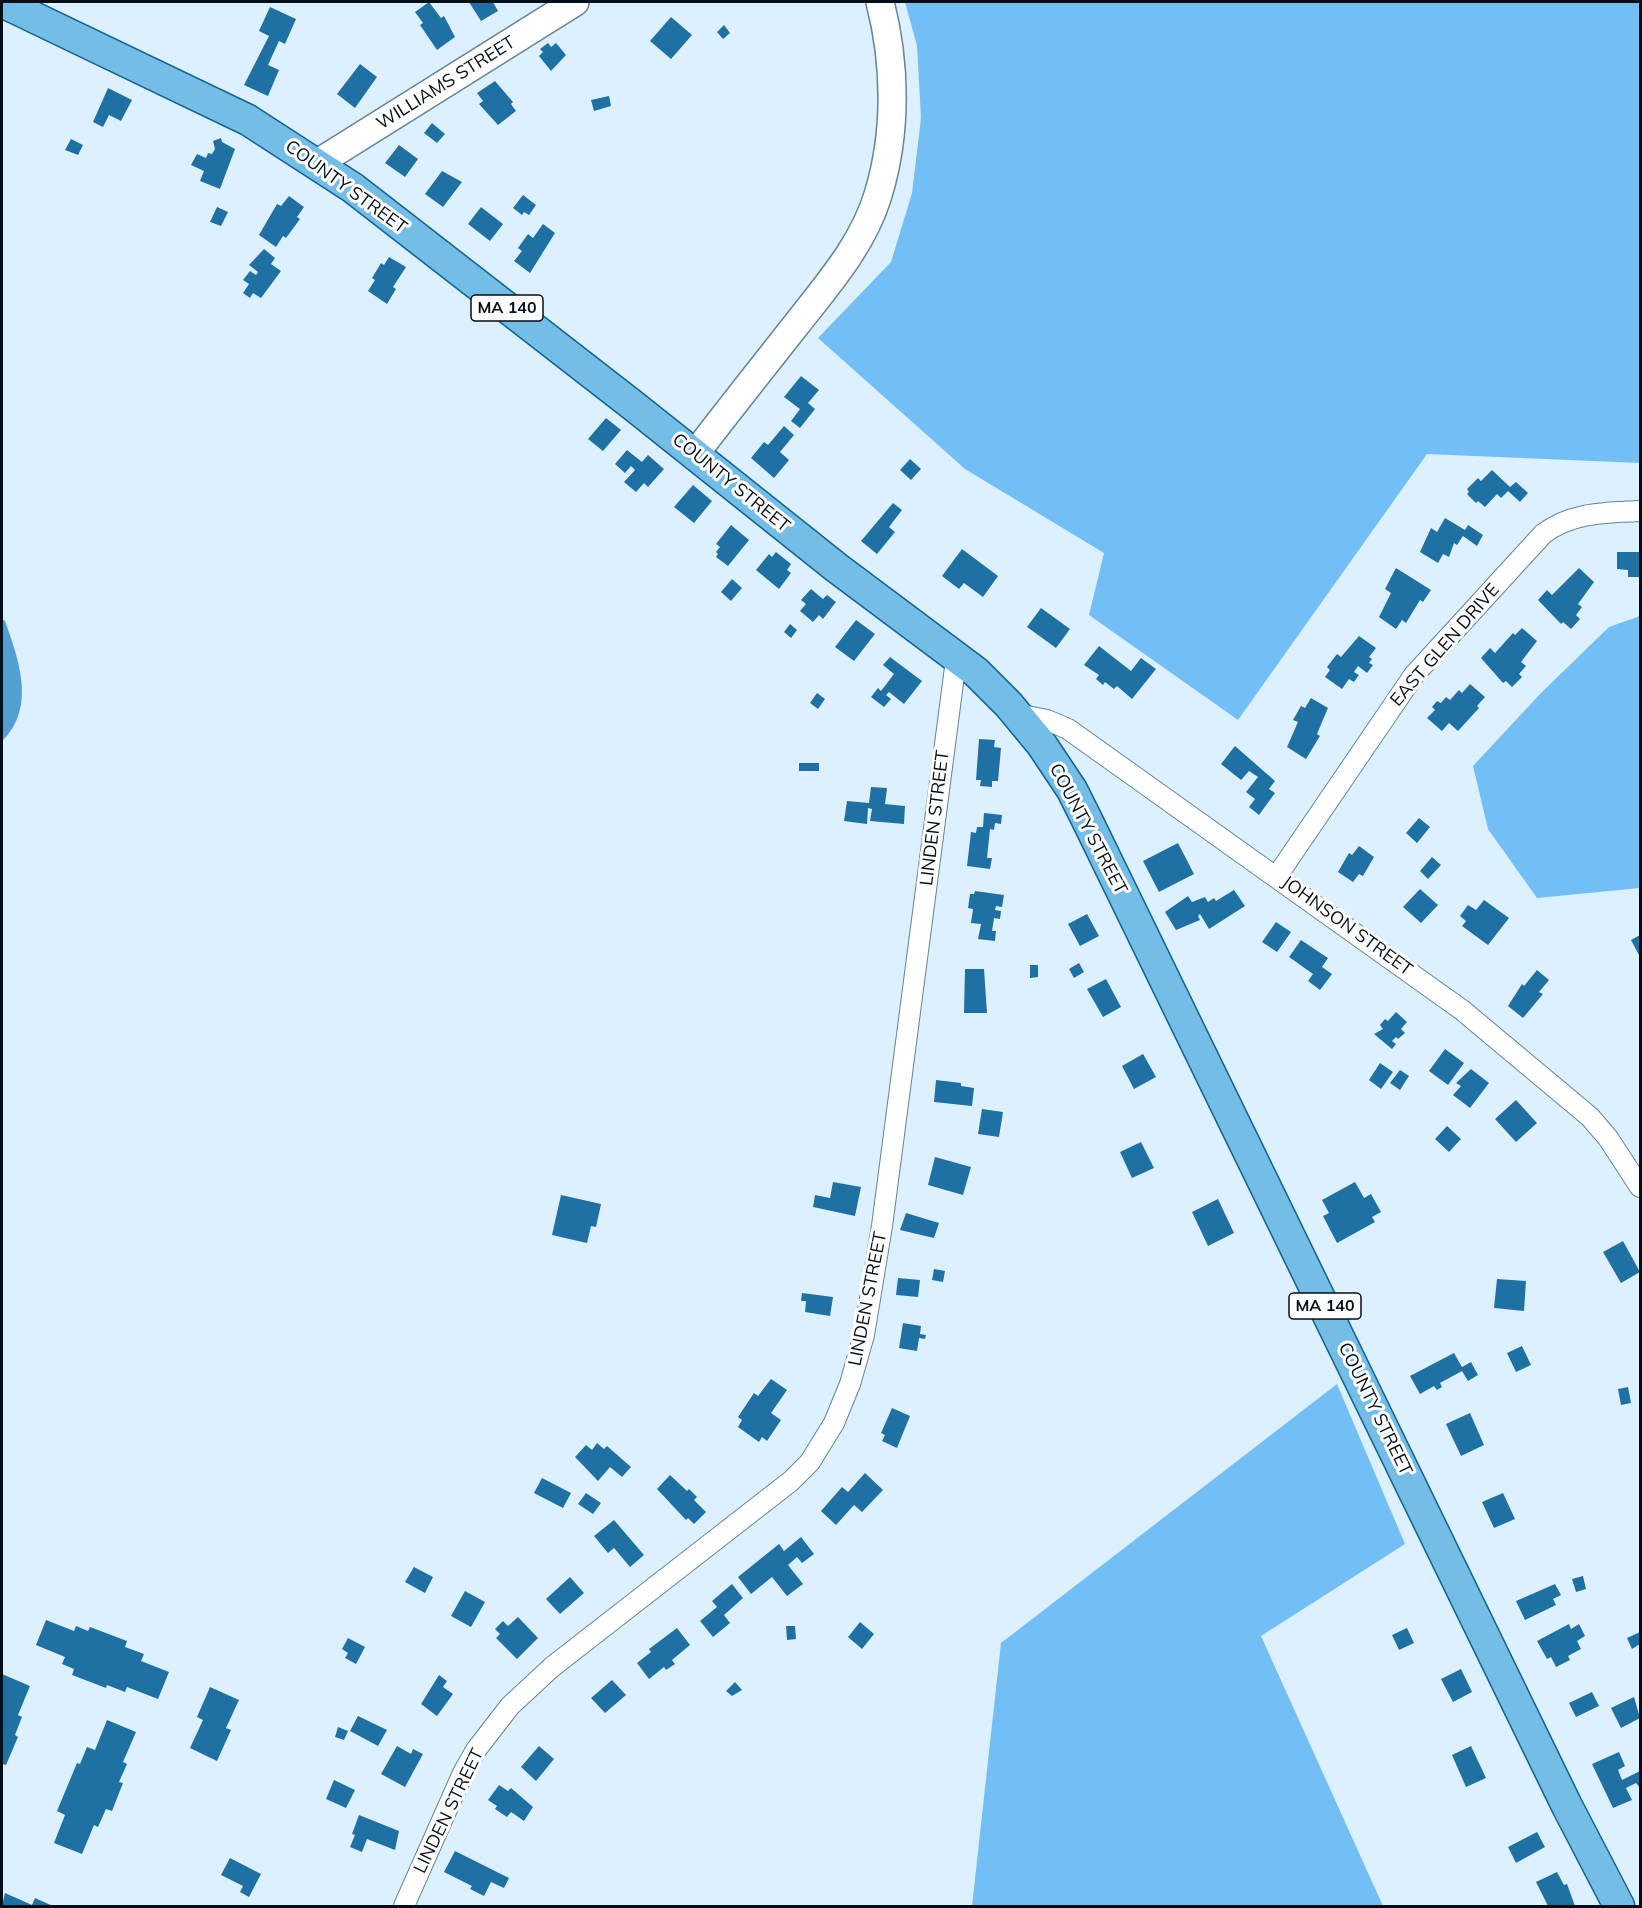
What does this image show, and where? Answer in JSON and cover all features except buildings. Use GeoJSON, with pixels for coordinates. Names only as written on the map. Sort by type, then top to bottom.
{"type":"FeatureCollection","features":[{"type":"Feature","properties":{"kind":"main road","name":"COUNTY STREET"},"geometry":{"type":"LineString","coordinates":[[2,2],[223,107],[318,164],[695,454],[956,660],[976,672],[1017,714],[1057,766],[1084,815],[1567,1806],[1619,1906]]}},
{"type":"Feature","properties":{"kind":"street","name":"WILLIAMS STREET"},"geometry":{"type":"LineString","coordinates":[[318,164],[575,2]]}},
{"type":"Feature","properties":{"kind":"street"},"geometry":{"type":"LineString","coordinates":[[695,454],[847,260],[878,197],[890,131],[892,80],[886,27],[880,2]]}},
{"type":"Feature","properties":{"kind":"street","name":"EAST GLEN DRIVE"},"geometry":{"type":"LineString","coordinates":[[1277,876],[1414,675],[1543,534],[1560,522],[1579,516],[1641,511]]}},
{"type":"Feature","properties":{"kind":"street","name":"LINDEN STREET"},"geometry":{"type":"LineString","coordinates":[[404,1906],[463,1773],[481,1743],[510,1706],[552,1667],[791,1480],[819,1450],[842,1404],[864,1335],[881,1235],[956,660]]}},
{"type":"Feature","properties":{"kind":"street","name":"JOHNSON STREET"},"geometry":{"type":"LineString","coordinates":[[1017,714],[1047,720],[1068,729],[1462,1010],[1572,1100],[1608,1138],[1641,1186]]}},
{"type":"Feature","properties":{"kind":"shaded area"},"geometry":{"type":"Polygon","coordinates":[[[905,2],[1640,2],[1640,463],[1427,454],[1238,720],[1089,615],[1104,553],[965,469],[818,338],[891,262],[912,193],[921,118],[917,46],[905,2]]]}},
{"type":"Feature","properties":{"kind":"shaded area"},"geometry":{"type":"Polygon","coordinates":[[[1640,616],[1640,888],[1537,898],[1488,829],[1473,766],[1541,693],[1609,627],[1640,616]]]}},
{"type":"Feature","properties":{"kind":"shaded area"},"geometry":{"type":"Polygon","coordinates":[[[2,619],[5,621],[19,667],[22,699],[19,714],[2,741],[2,619]]]}},
{"type":"Feature","properties":{"kind":"shaded area"},"geometry":{"type":"Polygon","coordinates":[[[1337,1384],[1405,1544],[1261,1636],[1383,1906],[972,1906],[1001,1643],[1337,1384]]]}}]}
